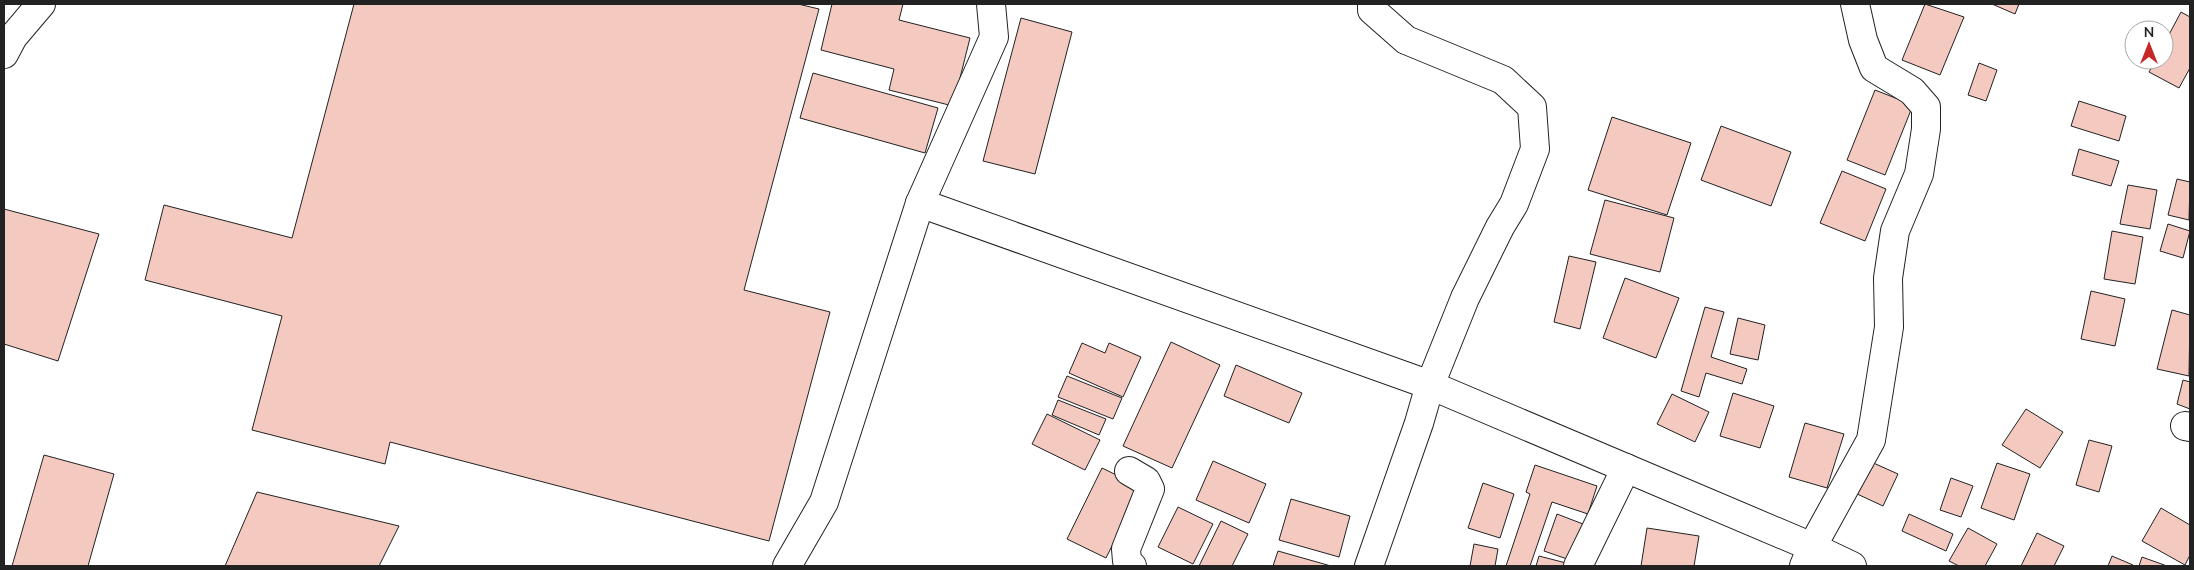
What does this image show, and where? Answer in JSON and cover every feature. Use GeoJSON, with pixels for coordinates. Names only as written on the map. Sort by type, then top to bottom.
{"type":"FeatureCollection","features":[{"type":"Feature","properties":{"kind":"street"},"geometry":{"type":"LineString","coordinates":[[4,54],[13,37],[41,4]]}},
{"type":"Feature","properties":{"kind":"street"},"geometry":{"type":"LineString","coordinates":[[787,566],[824,502],[920,204],[994,37],[991,4]]}},
{"type":"Feature","properties":{"kind":"street"},"geometry":{"type":"LineString","coordinates":[[1368,566],[1419,423],[1430,385],[1465,298],[1500,226],[1514,204],[1535,149],[1532,106],[1502,80],[1406,40],[1372,10],[1372,4]]}},
{"type":"Feature","properties":{"kind":"street"},"geometry":{"type":"LineString","coordinates":[[1808,556],[1871,440],[1889,327],[1888,278],[1895,231],[1919,174],[1926,128],[1926,107],[1912,91],[1874,68],[1863,40],[1855,4]]}},
{"type":"Feature","properties":{"kind":"street"},"geometry":{"type":"LineString","coordinates":[[920,204],[1430,385],[1626,468],[1808,556],[1852,566]]}},
{"type":"Feature","properties":{"kind":"street"},"geometry":{"type":"LineString","coordinates":[[1578,566],[1626,468]]}},
{"type":"Feature","properties":{"kind":"street"},"geometry":{"type":"LineString","coordinates":[[1129,471],[1146,481],[1150,489],[1126,549],[1125,556],[1132,566]]}},
{"type":"Feature","properties":{"kind":"building"},"geometry":{"type":"Polygon","coordinates":[[[354,4],[798,4],[819,9],[744,290],[830,312],[769,541],[390,442],[385,464],[252,430],[282,316],[145,280],[164,205],[292,238],[354,4]]]}},
{"type":"Feature","properties":{"kind":"building"},"geometry":{"type":"Polygon","coordinates":[[[832,4],[903,4],[899,20],[970,38],[953,106],[889,90],[894,69],[821,50],[832,4]]]}},
{"type":"Feature","properties":{"kind":"building"},"geometry":{"type":"Polygon","coordinates":[[[1925,4],[1964,17],[1940,75],[1902,60],[1925,4]]]}},
{"type":"Feature","properties":{"kind":"building"},"geometry":{"type":"Polygon","coordinates":[[[1992,4],[2019,4],[2015,14],[1992,4]]]}},
{"type":"Feature","properties":{"kind":"building"},"geometry":{"type":"Polygon","coordinates":[[[2181,12],[2190,17],[2190,68],[2179,88],[2149,72],[2150,70],[2174,70],[2174,25],[2181,12]]]}},
{"type":"Feature","properties":{"kind":"building"},"geometry":{"type":"Polygon","coordinates":[[[1021,18],[1072,32],[1035,174],[983,161],[1021,18]]]}},
{"type":"Feature","properties":{"kind":"building"},"geometry":{"type":"Polygon","coordinates":[[[1979,63],[1997,70],[1986,101],[1968,95],[1979,63]]]}},
{"type":"Feature","properties":{"kind":"building"},"geometry":{"type":"Polygon","coordinates":[[[813,73],[938,108],[925,153],[800,118],[813,73]]]}},
{"type":"Feature","properties":{"kind":"building"},"geometry":{"type":"Polygon","coordinates":[[[1875,90],[1913,105],[1885,175],[1847,160],[1875,90]]]}},
{"type":"Feature","properties":{"kind":"building"},"geometry":{"type":"Polygon","coordinates":[[[2079,101],[2126,116],[2119,141],[2071,126],[2079,101]]]}},
{"type":"Feature","properties":{"kind":"building"},"geometry":{"type":"Polygon","coordinates":[[[1612,117],[1691,143],[1667,215],[1588,190],[1612,117]]]}},
{"type":"Feature","properties":{"kind":"building"},"geometry":{"type":"Polygon","coordinates":[[[1721,126],[1791,152],[1771,206],[1701,180],[1721,126]]]}},
{"type":"Feature","properties":{"kind":"building"},"geometry":{"type":"Polygon","coordinates":[[[2079,149],[2119,161],[2111,186],[2072,175],[2079,149]]]}},
{"type":"Feature","properties":{"kind":"building"},"geometry":{"type":"Polygon","coordinates":[[[1842,171],[1886,189],[1865,241],[1820,223],[1842,171]]]}},
{"type":"Feature","properties":{"kind":"building"},"geometry":{"type":"Polygon","coordinates":[[[2177,179],[2190,182],[2189,220],[2168,215],[2177,179]]]}},
{"type":"Feature","properties":{"kind":"building"},"geometry":{"type":"Polygon","coordinates":[[[2128,185],[2157,190],[2150,229],[2120,224],[2128,185]]]}},
{"type":"Feature","properties":{"kind":"building"},"geometry":{"type":"Polygon","coordinates":[[[1605,200],[1674,218],[1660,272],[1590,254],[1605,200]]]}},
{"type":"Feature","properties":{"kind":"building"},"geometry":{"type":"Polygon","coordinates":[[[4,209],[99,234],[58,361],[4,344],[4,209]]]}},
{"type":"Feature","properties":{"kind":"building"},"geometry":{"type":"Polygon","coordinates":[[[2168,224],[2190,231],[2183,258],[2160,251],[2168,224]]]}},
{"type":"Feature","properties":{"kind":"building"},"geometry":{"type":"Polygon","coordinates":[[[2112,231],[2143,237],[2135,284],[2104,279],[2112,231]]]}},
{"type":"Feature","properties":{"kind":"building"},"geometry":{"type":"Polygon","coordinates":[[[1569,256],[1596,262],[1580,329],[1554,322],[1569,256]]]}},
{"type":"Feature","properties":{"kind":"building"},"geometry":{"type":"Polygon","coordinates":[[[1625,278],[1679,298],[1656,358],[1603,338],[1625,278]]]}},
{"type":"Feature","properties":{"kind":"building"},"geometry":{"type":"Polygon","coordinates":[[[2091,291],[2125,299],[2115,346],[2081,339],[2091,291]]]}},
{"type":"Feature","properties":{"kind":"building"},"geometry":{"type":"Polygon","coordinates":[[[1705,307],[1724,312],[1711,357],[1747,369],[1742,384],[1706,373],[1699,397],[1681,391],[1705,307]]]}},
{"type":"Feature","properties":{"kind":"building"},"geometry":{"type":"Polygon","coordinates":[[[2172,310],[2190,315],[2189,376],[2157,369],[2172,310]]]}},
{"type":"Feature","properties":{"kind":"building"},"geometry":{"type":"Polygon","coordinates":[[[1738,318],[1765,325],[1758,360],[1730,354],[1738,318]]]}},
{"type":"Feature","properties":{"kind":"building"},"geometry":{"type":"Polygon","coordinates":[[[1171,342],[1220,365],[1172,468],[1123,446],[1171,342]]]}},
{"type":"Feature","properties":{"kind":"building"},"geometry":{"type":"Polygon","coordinates":[[[1082,343],[1105,353],[1109,343],[1141,357],[1123,397],[1069,373],[1082,343]]]}},
{"type":"Feature","properties":{"kind":"building"},"geometry":{"type":"Polygon","coordinates":[[[1236,365],[1302,393],[1289,423],[1224,396],[1236,365]]]}},
{"type":"Feature","properties":{"kind":"building"},"geometry":{"type":"Polygon","coordinates":[[[1067,376],[1122,398],[1113,419],[1058,397],[1067,376]]]}},
{"type":"Feature","properties":{"kind":"building"},"geometry":{"type":"Polygon","coordinates":[[[2183,380],[2190,382],[2190,409],[2177,404],[2183,380]]]}},
{"type":"Feature","properties":{"kind":"building"},"geometry":{"type":"Polygon","coordinates":[[[1733,393],[1774,406],[1760,448],[1720,436],[1733,393]]]}},
{"type":"Feature","properties":{"kind":"building"},"geometry":{"type":"Polygon","coordinates":[[[1672,394],[1709,412],[1695,442],[1657,424],[1672,394]]]}},
{"type":"Feature","properties":{"kind":"building"},"geometry":{"type":"Polygon","coordinates":[[[1058,400],[1106,419],[1099,435],[1052,415],[1058,400]]]}},
{"type":"Feature","properties":{"kind":"building"},"geometry":{"type":"Polygon","coordinates":[[[2026,409],[2063,432],[2040,468],[2002,445],[2026,409]]]}},
{"type":"Feature","properties":{"kind":"building"},"geometry":{"type":"Polygon","coordinates":[[[1047,414],[1100,440],[1085,470],[1032,444],[1047,414]]]}},
{"type":"Feature","properties":{"kind":"building"},"geometry":{"type":"Polygon","coordinates":[[[1805,423],[1844,434],[1827,488],[1789,477],[1805,423]]]}},
{"type":"Feature","properties":{"kind":"building"},"geometry":{"type":"Polygon","coordinates":[[[2089,440],[2112,446],[2099,492],[2076,485],[2089,440]]]}},
{"type":"Feature","properties":{"kind":"building"},"geometry":{"type":"Polygon","coordinates":[[[44,455],[114,474],[88,566],[12,566],[44,455]]]}},
{"type":"Feature","properties":{"kind":"building"},"geometry":{"type":"Polygon","coordinates":[[[1213,461],[1266,484],[1249,523],[1196,500],[1213,461]]]}},
{"type":"Feature","properties":{"kind":"building"},"geometry":{"type":"Polygon","coordinates":[[[1869,461],[1898,474],[1883,506],[1855,493],[1869,461]]]}},
{"type":"Feature","properties":{"kind":"building"},"geometry":{"type":"Polygon","coordinates":[[[1997,463],[2030,474],[2014,520],[1981,508],[1997,463]]]}},
{"type":"Feature","properties":{"kind":"building"},"geometry":{"type":"Polygon","coordinates":[[[1535,465],[1597,486],[1588,514],[1552,502],[1530,566],[1506,566],[1530,494],[1526,492],[1535,465]]]}},
{"type":"Feature","properties":{"kind":"building"},"geometry":{"type":"Polygon","coordinates":[[[1102,468],[1141,487],[1106,558],[1067,539],[1102,468]]]}},
{"type":"Feature","properties":{"kind":"building"},"geometry":{"type":"Polygon","coordinates":[[[1951,478],[1973,486],[1961,517],[1940,510],[1951,478]]]}},
{"type":"Feature","properties":{"kind":"building"},"geometry":{"type":"Polygon","coordinates":[[[1483,483],[1514,494],[1500,538],[1468,528],[1483,483]]]}},
{"type":"Feature","properties":{"kind":"building"},"geometry":{"type":"Polygon","coordinates":[[[257,492],[399,526],[379,566],[225,566],[257,492]]]}},
{"type":"Feature","properties":{"kind":"building"},"geometry":{"type":"Polygon","coordinates":[[[1291,499],[1350,516],[1339,557],[1279,540],[1291,499]]]}},
{"type":"Feature","properties":{"kind":"building"},"geometry":{"type":"Polygon","coordinates":[[[1178,507],[1213,524],[1193,564],[1158,547],[1178,507]]]}},
{"type":"Feature","properties":{"kind":"building"},"geometry":{"type":"Polygon","coordinates":[[[2161,508],[2190,525],[2190,555],[2185,565],[2142,541],[2161,508]]]}},
{"type":"Feature","properties":{"kind":"building"},"geometry":{"type":"Polygon","coordinates":[[[1557,514],[1583,524],[1570,560],[1544,551],[1557,514]]]}},
{"type":"Feature","properties":{"kind":"building"},"geometry":{"type":"Polygon","coordinates":[[[1909,514],[1953,534],[1946,551],[1902,531],[1909,514]]]}},
{"type":"Feature","properties":{"kind":"building"},"geometry":{"type":"Polygon","coordinates":[[[1221,521],[1248,534],[1232,566],[1199,566],[1221,521]]]}},
{"type":"Feature","properties":{"kind":"building"},"geometry":{"type":"Polygon","coordinates":[[[1647,528],[1699,536],[1694,566],[1641,566],[1647,528]]]}},
{"type":"Feature","properties":{"kind":"building"},"geometry":{"type":"Polygon","coordinates":[[[1968,528],[1997,544],[1985,566],[1959,566],[1949,561],[1968,528]]]}},
{"type":"Feature","properties":{"kind":"building"},"geometry":{"type":"Polygon","coordinates":[[[2037,533],[2064,546],[2054,566],[2021,566],[2037,533]]]}},
{"type":"Feature","properties":{"kind":"building"},"geometry":{"type":"Polygon","coordinates":[[[1474,544],[1498,549],[1495,566],[1470,566],[1474,544]]]}},
{"type":"Feature","properties":{"kind":"building"},"geometry":{"type":"Polygon","coordinates":[[[1278,551],[1331,566],[1273,566],[1278,551]]]}},
{"type":"Feature","properties":{"kind":"building"},"geometry":{"type":"Polygon","coordinates":[[[1539,556],[1566,563],[1565,566],[1536,566],[1539,556]]]}},
{"type":"Feature","properties":{"kind":"building"},"geometry":{"type":"Polygon","coordinates":[[[2112,556],[2133,565],[2108,566],[2112,556]]]}},
{"type":"Feature","properties":{"kind":"building"},"geometry":{"type":"Polygon","coordinates":[[[2142,557],[2167,566],[2139,566],[2142,557]]]}}]}
